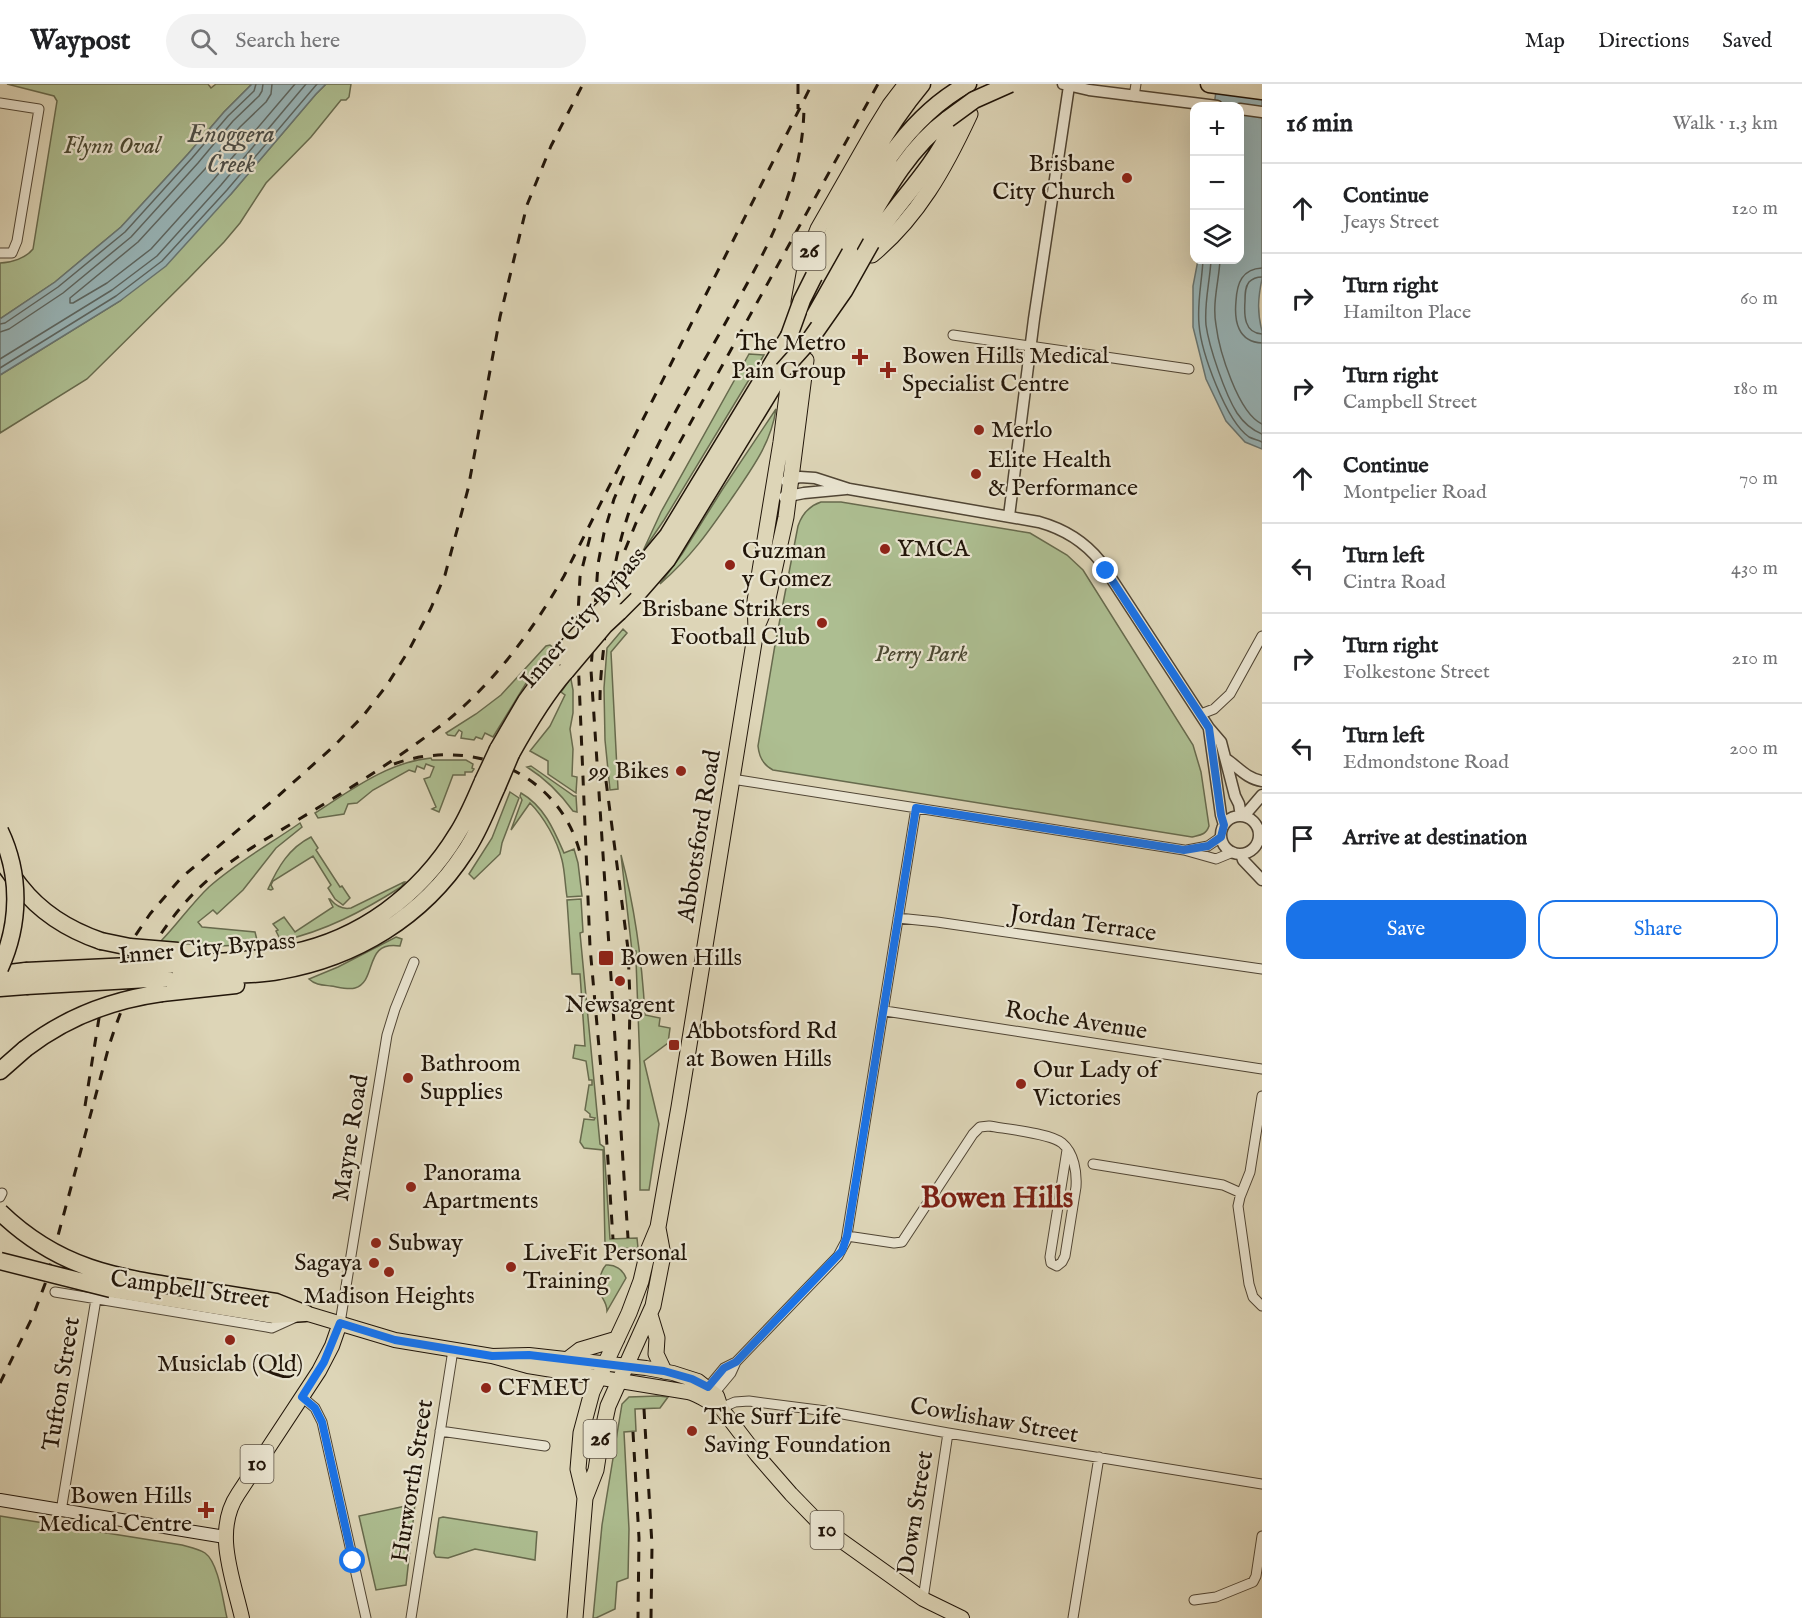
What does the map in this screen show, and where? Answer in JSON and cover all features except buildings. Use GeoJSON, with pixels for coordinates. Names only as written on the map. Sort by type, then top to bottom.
{"type":"FeatureCollection","features":[{"type":"Feature","properties":{"kind":"highway","name":"Abbotsford Road"},"geometry":{"type":"LineString","coordinates":[[601,1370],[635,1298],[648,1251],[658,1227],[756,630],[755,601],[803,273],[811,243],[874,130],[906,84]]}},
{"type":"Feature","properties":{"kind":"highway"},"geometry":{"type":"LineString","coordinates":[[786,341],[802,300],[854,190],[897,115],[922,84]]}},
{"type":"Feature","properties":{"kind":"highway","name":"Inner City Bypass"},"geometry":{"type":"LineString","coordinates":[[562,664],[619,612],[667,560],[782,373],[900,170],[920,143],[949,124],[974,100],[1010,84]]}},
{"type":"Feature","properties":{"kind":"highway"},"geometry":{"type":"LineString","coordinates":[[1209,84],[1262,91]]}},
{"type":"Feature","properties":{"kind":"highway","name":"Inner City Bypass"},"geometry":{"type":"LineString","coordinates":[[0,974],[26,978],[169,972],[276,972],[322,961],[358,947],[391,927],[421,904],[452,872],[466,852],[477,833],[490,784],[504,752],[540,704],[586,626],[625,587],[668,535],[786,341],[894,151],[929,111],[964,86]]}},
{"type":"Feature","properties":{"kind":"highway"},"geometry":{"type":"LineString","coordinates":[[871,249],[887,242],[932,187],[970,114]]}},
{"type":"Feature","properties":{"kind":"highway"},"geometry":{"type":"LineString","coordinates":[[782,373],[809,341],[842,293],[871,249],[882,226],[934,160],[949,124]]}},
{"type":"Feature","properties":{"kind":"highway","name":"Abbotsford Road"},"geometry":{"type":"LineString","coordinates":[[756,630],[767,603],[792,479],[806,360]]}},
{"type":"Feature","properties":{"kind":"highway","name":"Inner City Bypass"},"geometry":{"type":"LineString","coordinates":[[169,972],[227,961],[291,953],[328,942],[364,925],[396,904],[423,880],[448,850],[469,813],[490,784]]}},
{"type":"Feature","properties":{"kind":"highway"},"geometry":{"type":"LineString","coordinates":[[0,831],[12,867],[16,906],[11,940],[0,968]]}},
{"type":"Feature","properties":{"kind":"highway"},"geometry":{"type":"LineString","coordinates":[[0,859],[29,897],[61,923],[86,935],[130,947],[169,972],[118,1001],[88,1012],[46,1034],[24,1049],[0,1071]]}},
{"type":"Feature","properties":{"kind":"highway","name":"Inner City Bypass"},"geometry":{"type":"LineString","coordinates":[[0,988],[26,978]]}},
{"type":"Feature","properties":{"kind":"highway"},"geometry":{"type":"LineString","coordinates":[[0,1212],[23,1232],[72,1262],[111,1275],[198,1297]]}},
{"type":"Feature","properties":{"kind":"highway","name":"Abbotsford Road"},"geometry":{"type":"LineString","coordinates":[[625,1366],[650,1315],[657,1289],[663,1254],[658,1227]]}},
{"type":"Feature","properties":{"kind":"highway"},"geometry":{"type":"LineString","coordinates":[[0,1261],[111,1289],[276,1302],[305,1313]]}},
{"type":"Feature","properties":{"kind":"highway"},"geometry":{"type":"LineString","coordinates":[[650,1315],[657,1338],[656,1354],[664,1371]]}},
{"type":"Feature","properties":{"kind":"highway"},"geometry":{"type":"LineString","coordinates":[[567,1360],[580,1350],[617,1339]]}},
{"type":"Feature","properties":{"kind":"highway","name":"26"},"geometry":{"type":"LineString","coordinates":[[575,1618],[585,1498],[596,1470],[608,1406],[625,1366]]}},
{"type":"Feature","properties":{"kind":"highway","name":"26"},"geometry":{"type":"LineString","coordinates":[[585,1498],[578,1468],[580,1440],[587,1408],[601,1370]]}},
{"type":"Feature","properties":{"kind":"main road"},"geometry":{"type":"LineString","coordinates":[[305,1313],[385,1337],[492,1356],[528,1366],[601,1370],[625,1366],[664,1371],[692,1379],[707,1395]]}},
{"type":"Feature","properties":{"kind":"main road","name":"10"},"geometry":{"type":"LineString","coordinates":[[242,1618],[225,1537],[231,1504],[324,1362],[340,1323]]}},
{"type":"Feature","properties":{"kind":"main road"},"geometry":{"type":"LineString","coordinates":[[492,1356],[529,1355],[567,1360],[601,1370],[619,1380],[707,1395]]}},
{"type":"Feature","properties":{"kind":"main road","name":"10"},"geometry":{"type":"LineString","coordinates":[[707,1395],[721,1408],[757,1455],[813,1517],[847,1545],[922,1599],[962,1618]]}},
{"type":"Feature","properties":{"kind":"main road"},"geometry":{"type":"LineString","coordinates":[[0,1500],[225,1537]]}},
{"type":"Feature","properties":{"kind":"street"},"geometry":{"type":"LineString","coordinates":[[1134,96],[1136,84]]}},
{"type":"Feature","properties":{"kind":"street"},"geometry":{"type":"LineString","coordinates":[[1009,516],[1066,85],[1190,103]]}},
{"type":"Feature","properties":{"kind":"street"},"geometry":{"type":"LineString","coordinates":[[0,103],[39,109],[21,226],[12,253],[0,253]]}},
{"type":"Feature","properties":{"kind":"street"},"geometry":{"type":"LineString","coordinates":[[1244,110],[1262,112]]}},
{"type":"Feature","properties":{"kind":"street"},"geometry":{"type":"LineString","coordinates":[[953,335],[1189,369]]}},
{"type":"Feature","properties":{"kind":"street"},"geometry":{"type":"LineString","coordinates":[[772,494],[792,479],[803,477],[819,479],[849,489],[1039,522],[1059,528],[1076,538],[1092,552],[1209,728],[1221,742],[1243,816]]}},
{"type":"Feature","properties":{"kind":"street"},"geometry":{"type":"LineString","coordinates":[[772,494],[789,495],[849,489]]}},
{"type":"Feature","properties":{"kind":"street"},"geometry":{"type":"LineString","coordinates":[[1201,714],[1214,709],[1230,694],[1262,636]]}},
{"type":"Feature","properties":{"kind":"street"},"geometry":{"type":"LineString","coordinates":[[1209,728],[1224,825],[1221,837],[1225,846],[1237,853],[1262,880]]}},
{"type":"Feature","properties":{"kind":"street"},"geometry":{"type":"LineString","coordinates":[[1226,759],[1248,777],[1262,782]]}},
{"type":"Feature","properties":{"kind":"street"},"geometry":{"type":"LineString","coordinates":[[732,779],[1184,850],[1216,859],[1259,849],[1260,823],[1243,816],[1232,818],[1224,825]]}},
{"type":"Feature","properties":{"kind":"street"},"geometry":{"type":"LineString","coordinates":[[1243,816],[1262,795]]}},
{"type":"Feature","properties":{"kind":"street"},"geometry":{"type":"LineString","coordinates":[[707,1395],[724,1368],[736,1362],[838,1256],[844,1246],[885,1011],[916,808]]}},
{"type":"Feature","properties":{"kind":"street"},"geometry":{"type":"LineString","coordinates":[[1184,850],[1208,846],[1221,837]]}},
{"type":"Feature","properties":{"kind":"street","name":"Jordan Terrace"},"geometry":{"type":"LineString","coordinates":[[898,918],[1262,969]]}},
{"type":"Feature","properties":{"kind":"street","name":"Mayne Road"},"geometry":{"type":"LineString","coordinates":[[340,1323],[387,1035],[414,962]]}},
{"type":"Feature","properties":{"kind":"street","name":"Roche Avenue"},"geometry":{"type":"LineString","coordinates":[[885,1011],[1262,1069]]}},
{"type":"Feature","properties":{"kind":"street"},"geometry":{"type":"LineString","coordinates":[[1262,1096],[1250,1172],[1239,1202],[1249,1284],[1253,1297],[1262,1306]]}},
{"type":"Feature","properties":{"kind":"street"},"geometry":{"type":"LineString","coordinates":[[847,1236],[894,1244],[902,1242],[974,1134],[980,1127],[989,1126],[1047,1137],[1062,1143],[1067,1150],[1076,1170],[1076,1186],[1065,1256],[1059,1264],[1054,1266],[1050,1257],[1067,1150]]}},
{"type":"Feature","properties":{"kind":"street"},"geometry":{"type":"LineString","coordinates":[[1093,1164],[1222,1185],[1242,1193]]}},
{"type":"Feature","properties":{"kind":"street","name":"Campbell Street"},"geometry":{"type":"LineString","coordinates":[[55,1292],[272,1328],[305,1313]]}},
{"type":"Feature","properties":{"kind":"street","name":"Tufton Street"},"geometry":{"type":"LineString","coordinates":[[62,1511],[96,1299]]}},
{"type":"Feature","properties":{"kind":"street","name":"Hurworth Street"},"geometry":{"type":"LineString","coordinates":[[411,1618],[453,1350]]}},
{"type":"Feature","properties":{"kind":"street"},"geometry":{"type":"LineString","coordinates":[[302,1397],[315,1408],[322,1422],[366,1618]]}},
{"type":"Feature","properties":{"kind":"street","name":"Cowlishaw Street"},"geometry":{"type":"LineString","coordinates":[[721,1408],[735,1402],[753,1401],[837,1412],[948,1433],[1262,1484]]}},
{"type":"Feature","properties":{"kind":"street"},"geometry":{"type":"LineString","coordinates":[[440,1431],[545,1446]]}},
{"type":"Feature","properties":{"kind":"street","name":"Down Street"},"geometry":{"type":"LineString","coordinates":[[922,1599],[948,1433]]}},
{"type":"Feature","properties":{"kind":"street"},"geometry":{"type":"LineString","coordinates":[[1073,1618],[1099,1457]]}},
{"type":"Feature","properties":{"kind":"street"},"geometry":{"type":"LineString","coordinates":[[1194,1600],[1216,1597],[1252,1582],[1256,1576],[1262,1536]]}},
{"type":"Feature","properties":{"kind":"green space","name":"Flynn Oval"},"geometry":{"type":"Polygon","coordinates":[[[7,84],[208,84],[211,88],[216,84],[252,84],[121,227],[55,282],[0,319],[0,263],[18,259],[33,249],[57,101],[54,96],[7,84]]]}},
{"type":"Feature","properties":{"kind":"green space"},"geometry":{"type":"Polygon","coordinates":[[[326,84],[351,84],[349,97],[341,100],[311,137],[266,183],[240,223],[224,242],[87,379],[0,433],[0,375],[120,301],[231,194],[326,84]]]}},
{"type":"Feature","properties":{"kind":"green space"},"geometry":{"type":"Polygon","coordinates":[[[749,354],[764,355],[643,551],[661,512],[749,354]]]}},
{"type":"Feature","properties":{"kind":"green space"},"geometry":{"type":"Polygon","coordinates":[[[776,409],[766,444],[748,475],[700,542],[660,584],[682,554],[776,409]]]}},
{"type":"Feature","properties":{"kind":"green space","name":"Perry Park"},"geometry":{"type":"Polygon","coordinates":[[[821,502],[841,502],[1030,533],[1067,555],[1083,570],[1193,745],[1201,772],[1209,826],[1206,831],[1192,837],[773,770],[767,766],[758,746],[798,526],[806,511],[821,502]]]}},
{"type":"Feature","properties":{"kind":"green space"},"geometry":{"type":"Polygon","coordinates":[[[623,629],[627,633],[611,652],[618,789],[610,790],[605,740],[604,688],[607,648],[623,629]]]}},
{"type":"Feature","properties":{"kind":"green space"},"geometry":{"type":"Polygon","coordinates":[[[550,645],[567,658],[573,690],[570,729],[573,749],[572,776],[577,777],[576,793],[548,774],[548,761],[530,751],[550,726],[565,695],[561,692],[568,682],[564,661],[551,651],[528,680],[493,737],[485,733],[482,739],[476,737],[474,740],[461,738],[462,732],[459,730],[455,736],[446,733],[501,695],[546,646],[550,645]]]}},
{"type":"Feature","properties":{"kind":"green space"},"geometry":{"type":"Polygon","coordinates":[[[431,758],[432,760],[466,760],[473,764],[474,769],[472,772],[465,772],[465,775],[453,775],[439,812],[432,809],[436,807],[424,779],[430,777],[434,767],[426,764],[424,769],[417,766],[415,772],[409,770],[373,790],[357,803],[348,804],[344,814],[318,818],[315,813],[370,778],[400,765],[431,758]]]}},
{"type":"Feature","properties":{"kind":"green space"},"geometry":{"type":"Polygon","coordinates":[[[531,766],[576,796],[577,812],[573,811],[546,781],[527,767],[531,766]]]}},
{"type":"Feature","properties":{"kind":"green space"},"geometry":{"type":"Polygon","coordinates":[[[510,792],[519,798],[500,854],[474,879],[469,874],[492,838],[510,792]]]}},
{"type":"Feature","properties":{"kind":"green space"},"geometry":{"type":"Polygon","coordinates":[[[521,793],[542,812],[564,853],[574,849],[582,896],[567,897],[560,852],[545,822],[530,803],[511,830],[522,800],[521,793]]]}},
{"type":"Feature","properties":{"kind":"green space"},"geometry":{"type":"Polygon","coordinates":[[[300,823],[302,827],[276,848],[243,890],[217,914],[213,910],[198,922],[202,927],[255,932],[258,944],[221,946],[160,942],[209,887],[242,861],[300,823]]]}},
{"type":"Feature","properties":{"kind":"green space"},"geometry":{"type":"Polygon","coordinates":[[[311,837],[318,848],[316,850],[340,887],[342,886],[350,898],[343,905],[335,899],[328,888],[331,885],[313,856],[273,881],[271,885],[273,889],[268,889],[285,859],[303,841],[311,837]]]}},
{"type":"Feature","properties":{"kind":"green space"},"geometry":{"type":"Polygon","coordinates":[[[621,855],[637,934],[645,1015],[660,1018],[659,1026],[670,1028],[668,1043],[644,1061],[659,1124],[649,1190],[640,1190],[640,1065],[636,951],[632,951],[621,855]]]}},
{"type":"Feature","properties":{"kind":"green space"},"geometry":{"type":"Polygon","coordinates":[[[405,882],[401,887],[373,904],[344,919],[298,937],[281,941],[276,931],[278,930],[273,924],[284,917],[295,932],[333,907],[329,899],[339,907],[351,908],[405,882]]]}},
{"type":"Feature","properties":{"kind":"green space"},"geometry":{"type":"Polygon","coordinates":[[[581,899],[583,932],[580,933],[600,1144],[604,1147],[610,1239],[637,1238],[638,1248],[610,1249],[605,1244],[603,1150],[584,1148],[580,1142],[584,1119],[594,1120],[595,1118],[590,1117],[585,1110],[589,1085],[592,1085],[586,1061],[573,1058],[575,1045],[585,1046],[580,974],[572,974],[567,900],[581,899]]]}},
{"type":"Feature","properties":{"kind":"green space"},"geometry":{"type":"Polygon","coordinates":[[[396,937],[402,939],[400,946],[388,946],[381,949],[376,955],[367,978],[355,988],[346,989],[319,984],[309,979],[338,967],[396,937]]]}},
{"type":"Feature","properties":{"kind":"green space"},"geometry":{"type":"Polygon","coordinates":[[[606,1265],[618,1268],[626,1278],[607,1311],[599,1286],[601,1274],[606,1265]]]}},
{"type":"Feature","properties":{"kind":"green space"},"geometry":{"type":"Polygon","coordinates":[[[629,1397],[668,1397],[660,1408],[635,1409],[636,1431],[624,1432],[629,1529],[628,1578],[617,1582],[615,1609],[593,1618],[602,1525],[622,1404],[629,1397]]]}},
{"type":"Feature","properties":{"kind":"green space"},"geometry":{"type":"Polygon","coordinates":[[[415,1504],[406,1585],[376,1590],[359,1516],[415,1504]]]}},
{"type":"Feature","properties":{"kind":"green space"},"geometry":{"type":"Polygon","coordinates":[[[0,1516],[182,1545],[200,1550],[210,1558],[214,1565],[227,1618],[0,1618],[0,1516]]]}},
{"type":"Feature","properties":{"kind":"green space"},"geometry":{"type":"Polygon","coordinates":[[[439,1518],[537,1532],[535,1560],[475,1549],[448,1558],[436,1557],[434,1553],[439,1518]]]}},
{"type":"Feature","properties":{"kind":"water","name":"Enoggera Creek"},"geometry":{"type":"Polygon","coordinates":[[[252,84],[326,84],[166,266],[120,301],[0,375],[0,319],[55,282],[121,227],[252,84]]]}},
{"type":"Feature","properties":{"kind":"water"},"geometry":{"type":"Polygon","coordinates":[[[1217,84],[1262,84],[1262,279],[1259,318],[1262,331],[1262,449],[1245,442],[1226,421],[1206,379],[1193,327],[1193,286],[1197,264],[1244,264],[1244,102],[1215,102],[1217,84]]]}},
{"type":"Feature","properties":{"kind":"railway"},"geometry":{"type":"LineString","coordinates":[[85,1106],[99,1018],[125,953],[150,914],[181,878],[277,797],[334,746],[363,716],[387,685],[431,608],[445,575],[468,489],[500,317],[527,205],[551,146],[583,84]]}},
{"type":"Feature","properties":{"kind":"railway"},"geometry":{"type":"LineString","coordinates":[[798,84],[798,109]]}},
{"type":"Feature","properties":{"kind":"railway"},"geometry":{"type":"LineString","coordinates":[[0,1383],[33,1316],[45,1284],[117,1022],[136,977],[161,934],[192,895],[221,869],[254,846],[376,771],[448,720],[498,671],[526,635],[564,576],[812,84]]}},
{"type":"Feature","properties":{"kind":"railway"},"geometry":{"type":"LineString","coordinates":[[625,550],[655,487],[878,84]]}},
{"type":"Feature","properties":{"kind":"railway"},"geometry":{"type":"LineString","coordinates":[[600,700],[609,601],[622,537],[635,494],[666,430],[750,279],[773,232],[792,185],[798,160],[804,107]]}},
{"type":"Feature","properties":{"kind":"railway"},"geometry":{"type":"LineString","coordinates":[[624,476],[614,499],[598,564],[591,670],[628,1238]]}},
{"type":"Feature","properties":{"kind":"railway"},"geometry":{"type":"LineString","coordinates":[[590,537],[580,577],[577,632],[590,947],[605,1114],[613,1239]]}},
{"type":"Feature","properties":{"kind":"railway"},"geometry":{"type":"LineString","coordinates":[[394,764],[424,757],[453,755],[482,759],[510,768],[534,783],[555,803],[571,828],[581,857]]}},
{"type":"Feature","properties":{"kind":"railway"},"geometry":{"type":"LineString","coordinates":[[606,781],[628,949],[630,1000],[628,1118]]}},
{"type":"Feature","properties":{"kind":"railway"},"geometry":{"type":"LineString","coordinates":[[644,1409],[652,1545],[651,1618]]}},
{"type":"Feature","properties":{"kind":"railway"},"geometry":{"type":"LineString","coordinates":[[633,1432],[639,1538],[638,1618]]}},
{"type":"Feature","properties":{"kind":"place","name":"Brisbane City Church"},"geometry":{"type":"Point","coordinates":[1127,178]}},
{"type":"Feature","properties":{"kind":"place","name":"The Metro Pain Group"},"geometry":{"type":"Point","coordinates":[860,357]}},
{"type":"Feature","properties":{"kind":"place","name":"Bowen Hills Medical Specialist Centre"},"geometry":{"type":"Point","coordinates":[888,370]}},
{"type":"Feature","properties":{"kind":"place","name":"Merlo"},"geometry":{"type":"Point","coordinates":[979,430]}},
{"type":"Feature","properties":{"kind":"place","name":"Elite Health & Performance"},"geometry":{"type":"Point","coordinates":[976,474]}},
{"type":"Feature","properties":{"kind":"place","name":"YMCA"},"geometry":{"type":"Point","coordinates":[885,549]}},
{"type":"Feature","properties":{"kind":"place","name":"Guzman y Gomez"},"geometry":{"type":"Point","coordinates":[730,565]}},
{"type":"Feature","properties":{"kind":"place","name":"Brisbane Strikers Football Club"},"geometry":{"type":"Point","coordinates":[822,623]}},
{"type":"Feature","properties":{"kind":"place","name":"99 Bikes"},"geometry":{"type":"Point","coordinates":[681,771]}},
{"type":"Feature","properties":{"kind":"place","name":"Bowen Hills"},"geometry":{"type":"Point","coordinates":[606,958]}},
{"type":"Feature","properties":{"kind":"place","name":"Newsagent"},"geometry":{"type":"Point","coordinates":[620,981]}},
{"type":"Feature","properties":{"kind":"place","name":"Abbotsford Rd at Bowen Hills"},"geometry":{"type":"Point","coordinates":[674,1045]}},
{"type":"Feature","properties":{"kind":"place","name":"Bathroom Supplies"},"geometry":{"type":"Point","coordinates":[408,1078]}},
{"type":"Feature","properties":{"kind":"place","name":"Our Lady of Victories"},"geometry":{"type":"Point","coordinates":[1021,1084]}},
{"type":"Feature","properties":{"kind":"place","name":"Panorama Apartments"},"geometry":{"type":"Point","coordinates":[411,1187]}},
{"type":"Feature","properties":{"kind":"place","name":"Subway"},"geometry":{"type":"Point","coordinates":[376,1243]}},
{"type":"Feature","properties":{"kind":"place","name":"Sagaya"},"geometry":{"type":"Point","coordinates":[374,1263]}},
{"type":"Feature","properties":{"kind":"place","name":"LiveFit Personal Training"},"geometry":{"type":"Point","coordinates":[511,1267]}},
{"type":"Feature","properties":{"kind":"place","name":"Madison Heights"},"geometry":{"type":"Point","coordinates":[389,1272]}},
{"type":"Feature","properties":{"kind":"place","name":"Musiclab (Qld)"},"geometry":{"type":"Point","coordinates":[230,1340]}},
{"type":"Feature","properties":{"kind":"place","name":"CFMEU"},"geometry":{"type":"Point","coordinates":[486,1388]}},
{"type":"Feature","properties":{"kind":"place","name":"The Surf Life Saving Foundation"},"geometry":{"type":"Point","coordinates":[692,1431]}},
{"type":"Feature","properties":{"kind":"place","name":"Bowen Hills Medical Centre"},"geometry":{"type":"Point","coordinates":[206,1510]}},
{"type":"Feature","properties":{"kind":"district","name":"Bowen Hills"},"geometry":{"type":"Point","coordinates":[997,1199]}},
{"type":"Feature","properties":{"kind":"route"},"geometry":{"type":"LineString","coordinates":[[353,1561],[322,1422],[315,1408],[302,1397],[324,1362],[340,1323],[395,1340],[492,1356],[529,1355],[664,1371],[692,1379],[708,1387],[724,1368],[736,1362],[842,1251],[847,1236],[885,1011],[916,808],[1184,850],[1208,846],[1221,837],[1224,825],[1209,728],[1106,571]]}}]}
